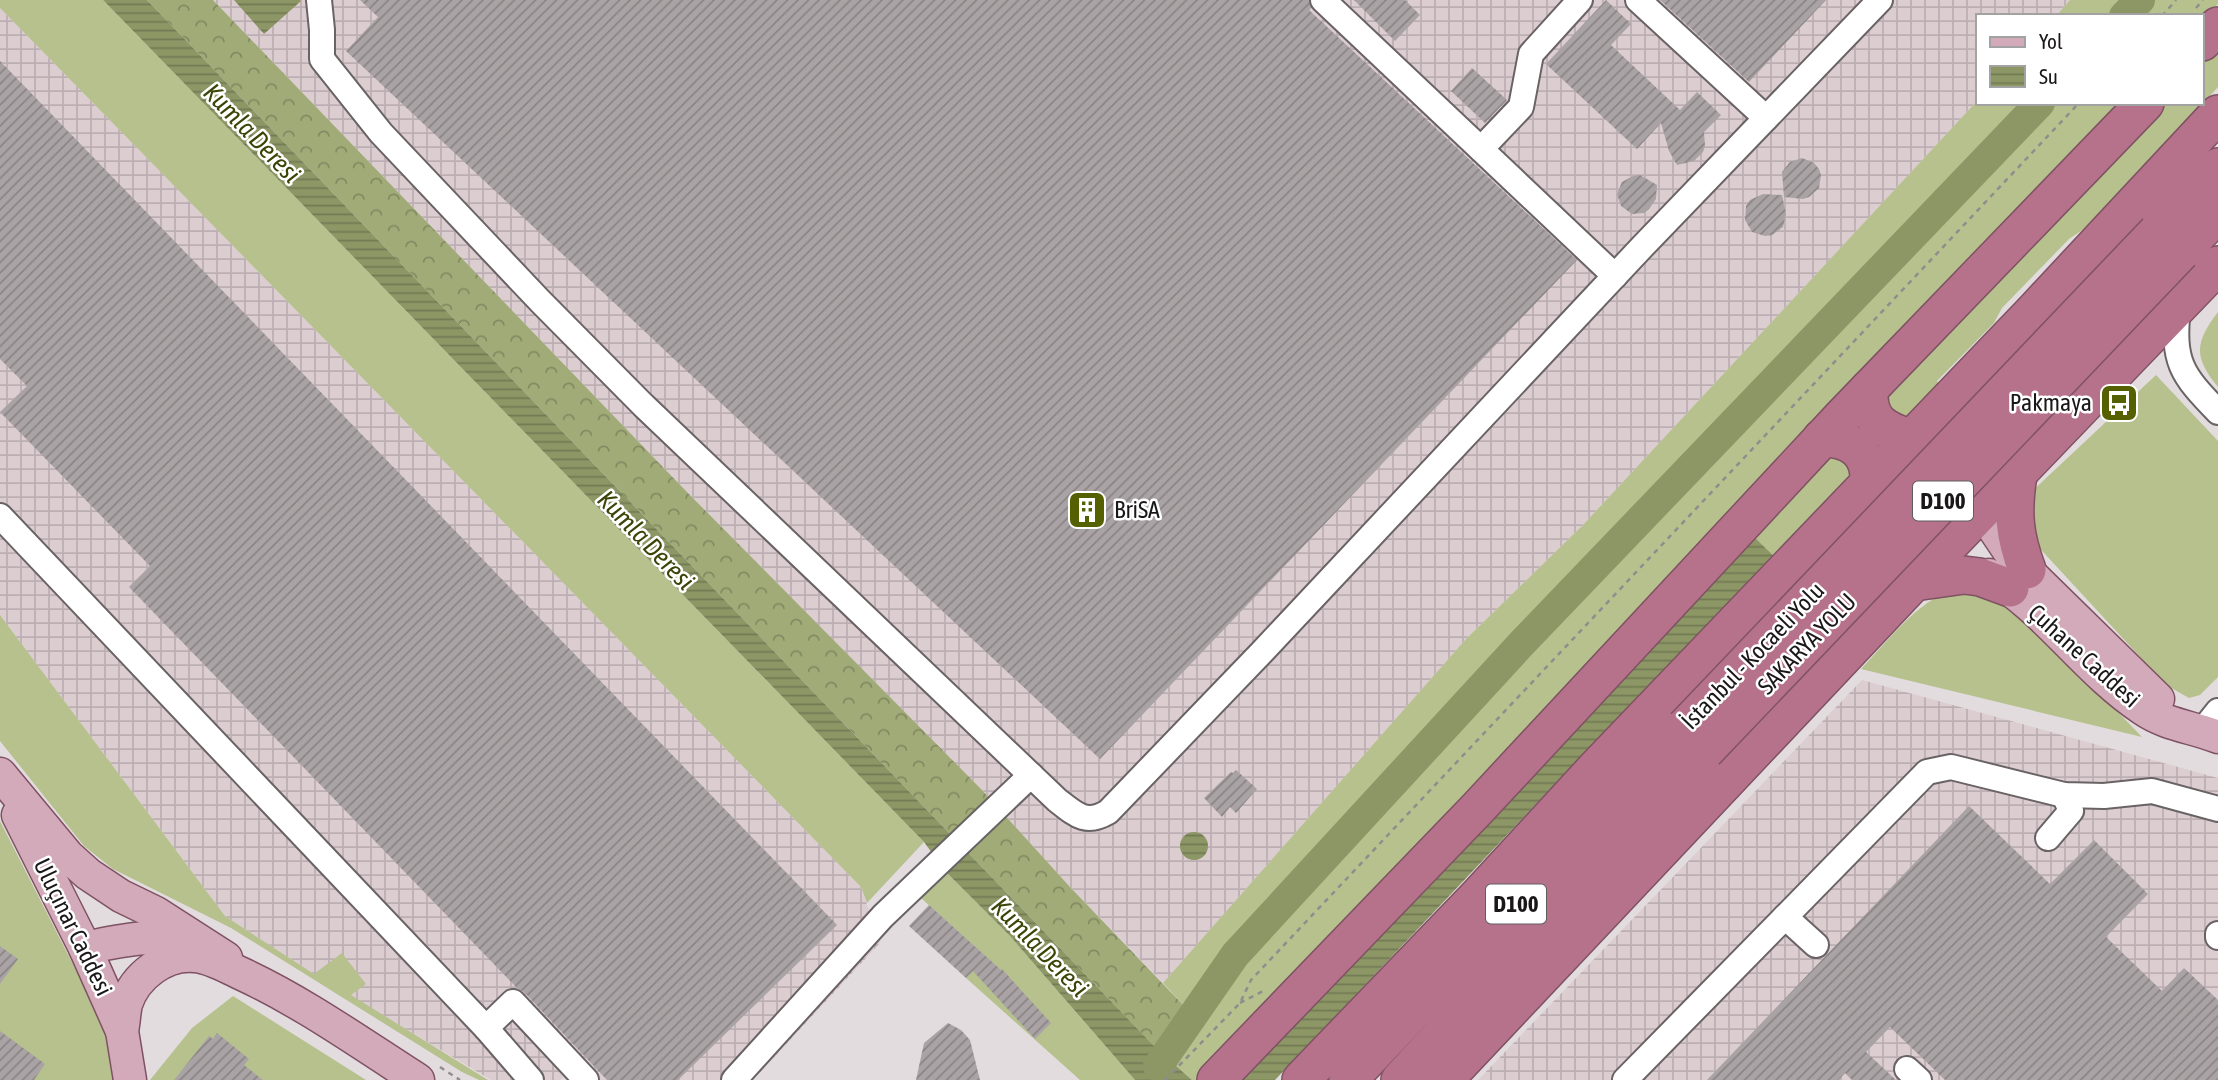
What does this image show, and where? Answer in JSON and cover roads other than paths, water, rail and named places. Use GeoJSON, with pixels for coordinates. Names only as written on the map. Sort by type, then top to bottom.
{"type":"FeatureCollection","features":[{"type":"Feature","properties":{"kind":"highway"},"geometry":{"type":"LineString","coordinates":[[2204,40],[2218,26]]}},
{"type":"Feature","properties":{"kind":"highway"},"geometry":{"type":"LineString","coordinates":[[1222,1073],[1478,808],[1822,438],[2143,105]]}},
{"type":"Feature","properties":{"kind":"highway"},"geometry":{"type":"LineString","coordinates":[[1301,1080],[2218,114]]}},
{"type":"Feature","properties":{"kind":"highway","name":"D100"},"geometry":{"type":"LineString","coordinates":[[2169,242],[2218,167]]}},
{"type":"Feature","properties":{"kind":"highway","name":"SAKARYA YOLU"},"geometry":{"type":"LineString","coordinates":[[1400,1080],[1695,739],[2169,242],[2218,213]]}},
{"type":"Feature","properties":{"kind":"highway"},"geometry":{"type":"LineString","coordinates":[[1444,1080],[1945,549],[2218,265]]}},
{"type":"Feature","properties":{"kind":"highway"},"geometry":{"type":"LineString","coordinates":[[1971,377],[1975,416],[1989,431],[2008,442],[2025,445],[2048,444]]}},
{"type":"Feature","properties":{"kind":"highway"},"geometry":{"type":"LineString","coordinates":[[1869,389],[1873,415],[1881,425],[1893,433],[1912,439]]}},
{"type":"Feature","properties":{"kind":"highway"},"geometry":{"type":"LineString","coordinates":[[1822,438],[1838,438],[1857,449],[1868,467],[1869,483]]}},
{"type":"Feature","properties":{"kind":"highway"},"geometry":{"type":"LineString","coordinates":[[1914,582],[1964,575],[2019,579],[2013,504],[2018,475]]}},
{"type":"Feature","properties":{"kind":"highway"},"geometry":{"type":"LineString","coordinates":[[1817,537],[1835,537],[1850,541],[1871,557],[1883,577],[1886,594],[1883,615]]}},
{"type":"Feature","properties":{"kind":"highway","name":"İstanbul - Kocaeli Yolu"},"geometry":{"type":"LineString","coordinates":[[1346,1080],[1695,739]]}},
{"type":"Feature","properties":{"kind":"highway"},"geometry":{"type":"LineString","coordinates":[[1346,1080],[1479,895]]}},
{"type":"Feature","properties":{"kind":"highway"},"geometry":{"type":"LineString","coordinates":[[1415,1080],[1562,955]]}},
{"type":"Feature","properties":{"kind":"main road"},"geometry":{"type":"LineString","coordinates":[[1912,439],[1940,446],[1958,456],[1968,472],[1982,511],[2013,556],[2019,579]]}},
{"type":"Feature","properties":{"kind":"main road"},"geometry":{"type":"LineString","coordinates":[[1869,483],[1876,512],[1890,531],[1907,540],[1945,549],[2019,579]]}},
{"type":"Feature","properties":{"kind":"main road","name":"Çuhane Caddesi"},"geometry":{"type":"LineString","coordinates":[[2019,579],[2169,708],[2213,726]]}},
{"type":"Feature","properties":{"kind":"main road"},"geometry":{"type":"LineString","coordinates":[[0,774],[68,856],[104,887],[156,913],[418,1080]]}},
{"type":"Feature","properties":{"kind":"main road","name":"Uluçınar Caddesi"},"geometry":{"type":"LineString","coordinates":[[0,780],[90,957],[122,1031],[130,1080]]}},
{"type":"Feature","properties":{"kind":"main road"},"geometry":{"type":"LineString","coordinates":[[90,957],[149,936],[193,945],[234,963]]}},
{"type":"Feature","properties":{"kind":"main road"},"geometry":{"type":"LineString","coordinates":[[90,957],[162,953],[195,956],[225,966],[268,986]]}},
{"type":"Feature","properties":{"kind":"main road"},"geometry":{"type":"LineString","coordinates":[[122,1031],[126,1004],[138,983],[152,968],[171,959],[195,956]]}},
{"type":"Feature","properties":{"kind":"street"},"geometry":{"type":"LineString","coordinates":[[319,0],[323,30],[322,59],[381,133],[643,405],[1031,775],[1072,812],[1085,819],[1098,818],[1108,812],[1880,0]]}},
{"type":"Feature","properties":{"kind":"street"},"geometry":{"type":"LineString","coordinates":[[1323,0],[1615,276]]}},
{"type":"Feature","properties":{"kind":"street"},"geometry":{"type":"LineString","coordinates":[[1481,149],[1521,107],[1531,54],[1580,0]]}},
{"type":"Feature","properties":{"kind":"street"},"geometry":{"type":"LineString","coordinates":[[1639,0],[1766,118]]}},
{"type":"Feature","properties":{"kind":"street"},"geometry":{"type":"LineString","coordinates":[[2178,307],[2175,336],[2176,352],[2181,366],[2186,377],[2218,412]]}},
{"type":"Feature","properties":{"kind":"street"},"geometry":{"type":"LineString","coordinates":[[0,516],[486,1028],[531,1080]]}},
{"type":"Feature","properties":{"kind":"street"},"geometry":{"type":"LineString","coordinates":[[1625,1080],[1927,772],[1951,768],[2064,795],[2104,796],[2152,791],[2218,809]]}},
{"type":"Feature","properties":{"kind":"street"},"geometry":{"type":"LineString","coordinates":[[734,1080],[883,916],[1031,775]]}},
{"type":"Feature","properties":{"kind":"street"},"geometry":{"type":"LineString","coordinates":[[2048,838],[2071,811],[2064,795]]}},
{"type":"Feature","properties":{"kind":"street"},"geometry":{"type":"LineString","coordinates":[[1785,917],[1816,945]]}},
{"type":"Feature","properties":{"kind":"street"},"geometry":{"type":"LineString","coordinates":[[486,1028],[513,1002],[586,1080]]}},
{"type":"Feature","properties":{"kind":"water","name":"Kumla Deresi"},"geometry":{"type":"Polygon","coordinates":[[[103,0],[147,0],[1159,1051],[1192,1080],[1135,1080],[1010,936],[945,871],[924,842],[103,0]]]}},
{"type":"Feature","properties":{"kind":"water"},"geometry":{"type":"Polygon","coordinates":[[[234,0],[300,0],[301,1],[264,34],[234,0]]]}},
{"type":"Feature","properties":{"kind":"water"},"geometry":{"type":"Polygon","coordinates":[[[1751,534],[1776,558],[1591,746],[1275,1080],[1241,1080],[1751,534]]]}},
{"type":"Feature","properties":{"kind":"water"},"geometry":{"type":"Polygon","coordinates":[[[1194,832],[1204,836],[1208,846],[1204,856],[1194,860],[1184,856],[1180,846],[1184,836],[1194,832]]]}},
{"type":"Feature","properties":{"kind":"waterway"},"geometry":{"type":"LineString","coordinates":[[2126,14],[2140,0]]}},
{"type":"Feature","properties":{"kind":"waterway"},"geometry":{"type":"LineString","coordinates":[[1158,1066],[1235,955],[1523,642],[2038,105]]}},
{"type":"Feature","properties":{"kind":"place","name":"Pakmaya"},"geometry":{"type":"Point","coordinates":[2119,403]}},
{"type":"Feature","properties":{"kind":"place","name":"BriSA"},"geometry":{"type":"Point","coordinates":[1087,510]}}]}
